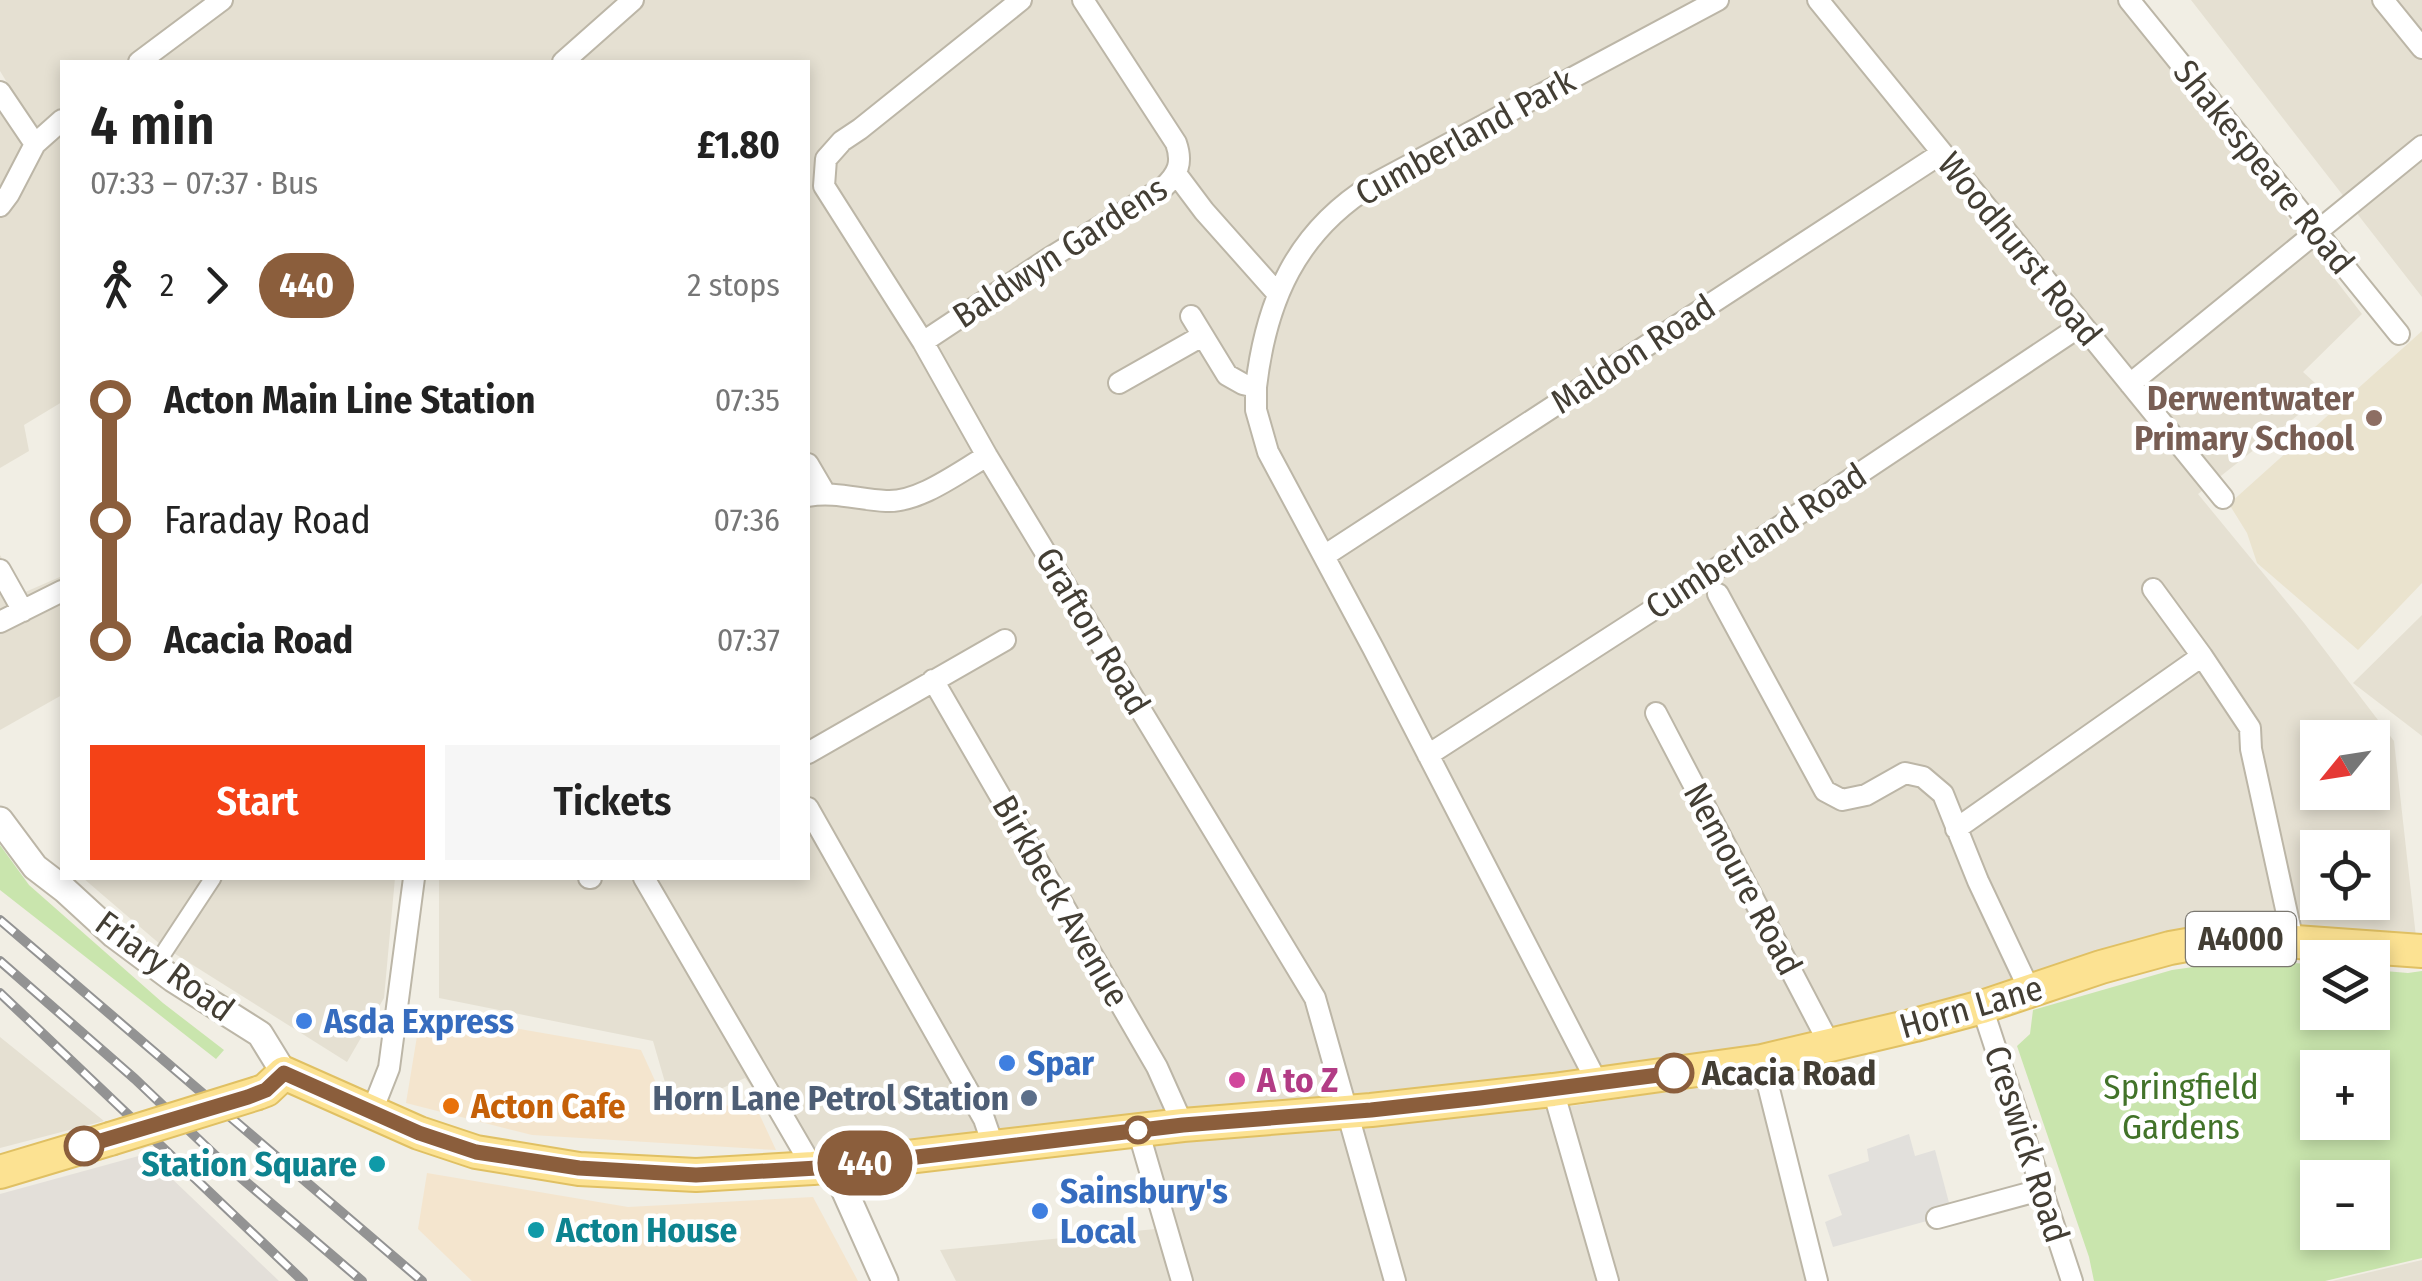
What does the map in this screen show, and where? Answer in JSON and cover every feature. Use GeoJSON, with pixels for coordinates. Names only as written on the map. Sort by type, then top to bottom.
{"type":"FeatureCollection","features":[{"type":"Feature","properties":{"kind":"main road","name":"Horn Lane"},"geometry":{"type":"LineString","coordinates":[[271,1083],[372,1111],[419,1133],[476,1152],[579,1168],[696,1175],[824,1168],[1183,1125],[1553,1090],[1762,1061],[1982,1007],[2101,967],[2215,940],[2293,941],[2422,951]]}},
{"type":"Feature","properties":{"kind":"main road"},"geometry":{"type":"LineString","coordinates":[[0,1172],[271,1083]]}},
{"type":"Feature","properties":{"kind":"street"},"geometry":{"type":"LineString","coordinates":[[142,60],[222,0]]}},
{"type":"Feature","properties":{"kind":"street"},"geometry":{"type":"LineString","coordinates":[[565,60],[633,0]]}},
{"type":"Feature","properties":{"kind":"street","name":"Grafton Road"},"geometry":{"type":"LineString","coordinates":[[1021,0],[842,142],[826,159],[824,186],[923,342],[987,456],[1315,998],[1395,1281]]}},
{"type":"Feature","properties":{"kind":"street","name":"Baldwyn Gardens"},"geometry":{"type":"LineString","coordinates":[[923,342],[1048,258],[1163,188],[1177,175],[1181,156],[1176,143],[1083,0]]}},
{"type":"Feature","properties":{"kind":"street","name":"Cumberland Park"},"geometry":{"type":"LineString","coordinates":[[1256,388],[1260,356],[1277,293],[1306,244],[1345,202],[1718,0]]}},
{"type":"Feature","properties":{"kind":"street","name":"Woodhurst Road"},"geometry":{"type":"LineString","coordinates":[[1818,0],[2223,498]]}},
{"type":"Feature","properties":{"kind":"street","name":"Shakespeare Road"},"geometry":{"type":"LineString","coordinates":[[2129,0],[2399,334]]}},
{"type":"Feature","properties":{"kind":"street"},"geometry":{"type":"LineString","coordinates":[[2383,0],[2422,48]]}},
{"type":"Feature","properties":{"kind":"street"},"geometry":{"type":"LineString","coordinates":[[0,92],[34,144]]}},
{"type":"Feature","properties":{"kind":"street"},"geometry":{"type":"LineString","coordinates":[[0,206],[34,144],[60,122]]}},
{"type":"Feature","properties":{"kind":"street"},"geometry":{"type":"LineString","coordinates":[[2130,384],[2422,146]]}},
{"type":"Feature","properties":{"kind":"street","name":"Maldon Road"},"geometry":{"type":"LineString","coordinates":[[1324,556],[1942,152]]}},
{"type":"Feature","properties":{"kind":"street"},"geometry":{"type":"LineString","coordinates":[[1177,175],[1204,212],[1277,293]]}},
{"type":"Feature","properties":{"kind":"street"},"geometry":{"type":"LineString","coordinates":[[1191,316],[1227,375],[1256,388],[1256,410],[1268,452],[1598,1084]]}},
{"type":"Feature","properties":{"kind":"street","name":"Cumberland Road"},"geometry":{"type":"LineString","coordinates":[[1428,755],[1714,571],[2082,324]]}},
{"type":"Feature","properties":{"kind":"street"},"geometry":{"type":"LineString","coordinates":[[1119,382],[1202,336]]}},
{"type":"Feature","properties":{"kind":"street"},"geometry":{"type":"LineString","coordinates":[[816,494],[889,502],[910,499],[987,456]]}},
{"type":"Feature","properties":{"kind":"street"},"geometry":{"type":"LineString","coordinates":[[0,570],[23,611]]}},
{"type":"Feature","properties":{"kind":"street"},"geometry":{"type":"LineString","coordinates":[[2153,589],[2250,728],[2251,749],[2293,941]]}},
{"type":"Feature","properties":{"kind":"street"},"geometry":{"type":"LineString","coordinates":[[0,622],[60,592]]}},
{"type":"Feature","properties":{"kind":"street"},"geometry":{"type":"LineString","coordinates":[[1718,594],[1825,792],[1842,800],[1866,795],[1905,774],[1923,777],[1943,794],[1978,882],[2030,991]]}},
{"type":"Feature","properties":{"kind":"street"},"geometry":{"type":"LineString","coordinates":[[810,752],[1005,640]]}},
{"type":"Feature","properties":{"kind":"street"},"geometry":{"type":"LineString","coordinates":[[1956,828],[2202,656]]}},
{"type":"Feature","properties":{"kind":"street","name":"Birkbeck Avenue"},"geometry":{"type":"LineString","coordinates":[[933,680],[1157,1067],[1183,1125]]}},
{"type":"Feature","properties":{"kind":"street","name":"Nemoure Road"},"geometry":{"type":"LineString","coordinates":[[1656,713],[1830,1045]]}},
{"type":"Feature","properties":{"kind":"street"},"geometry":{"type":"LineString","coordinates":[[810,812],[984,1119],[994,1148]]}},
{"type":"Feature","properties":{"kind":"street","name":"Friary Road"},"geometry":{"type":"LineString","coordinates":[[0,820],[35,867],[114,935],[260,1034],[271,1083]]}},
{"type":"Feature","properties":{"kind":"street"},"geometry":{"type":"LineString","coordinates":[[155,966],[212,880]]}},
{"type":"Feature","properties":{"kind":"street"},"geometry":{"type":"LineString","coordinates":[[372,1111],[389,1068],[414,880]]}},
{"type":"Feature","properties":{"kind":"street"},"geometry":{"type":"LineString","coordinates":[[645,880],[824,1168],[885,1281]]}},
{"type":"Feature","properties":{"kind":"street","name":"Creswick Road"},"geometry":{"type":"LineString","coordinates":[[1982,1007],[2072,1281]]}},
{"type":"Feature","properties":{"kind":"street"},"geometry":{"type":"LineString","coordinates":[[1762,1061],[1817,1281]]}},
{"type":"Feature","properties":{"kind":"street"},"geometry":{"type":"LineString","coordinates":[[1553,1090],[1608,1281]]}},
{"type":"Feature","properties":{"kind":"street"},"geometry":{"type":"LineString","coordinates":[[1138,1130],[1182,1281]]}},
{"type":"Feature","properties":{"kind":"street"},"geometry":{"type":"LineString","coordinates":[[1937,1218],[2044,1189]]}},
{"type":"Feature","properties":{"kind":"shaded area"},"geometry":{"type":"Polygon","coordinates":[[[0,0],[2118,0],[2362,314],[2303,372],[2326,393],[2198,494],[2378,720],[2300,720],[2300,810],[2390,810],[2390,736],[2394,741],[2416,937],[2296,927],[1910,1016],[1587,1078],[805,1155],[745,1078],[673,1110],[653,1041],[439,998],[439,880],[810,880],[810,60],[60,60],[60,403],[24,425],[29,451],[0,468],[0,112],[12,128],[28,117],[0,71],[0,0]]]}},
{"type":"Feature","properties":{"kind":"shaded area"},"geometry":{"type":"Polygon","coordinates":[[[2191,0],[2422,0],[2422,297],[2191,0]]]}},
{"type":"Feature","properties":{"kind":"shaded area","name":"Derwentwater Primary School"},"geometry":{"type":"Polygon","coordinates":[[[2422,331],[2422,583],[2358,650],[2257,563],[2247,533],[2229,504],[2422,331]]]}},
{"type":"Feature","properties":{"kind":"shaded area"},"geometry":{"type":"Polygon","coordinates":[[[0,555],[23,593],[60,577],[60,696],[0,730],[0,555]]]}},
{"type":"Feature","properties":{"kind":"shaded area"},"geometry":{"type":"Polygon","coordinates":[[[2422,615],[2422,736],[2353,683],[2422,615]]]}},
{"type":"Feature","properties":{"kind":"shaded area"},"geometry":{"type":"Polygon","coordinates":[[[85,880],[395,880],[384,998],[347,1062],[161,945],[85,880]]]}},
{"type":"Feature","properties":{"kind":"shaded area"},"geometry":{"type":"Polygon","coordinates":[[[421,1012],[641,1050],[667,1107],[755,1105],[776,1150],[532,1135],[406,1103],[421,1012]]]}},
{"type":"Feature","properties":{"kind":"shaded area"},"geometry":{"type":"Polygon","coordinates":[[[0,1037],[104,1121],[0,1148],[0,1037]]]}},
{"type":"Feature","properties":{"kind":"shaded area"},"geometry":{"type":"Polygon","coordinates":[[[1761,1077],[1822,1281],[956,1281],[940,1250],[1176,1227],[1151,1142],[1559,1108],[1761,1077]]]}},
{"type":"Feature","properties":{"kind":"shaded area"},"geometry":{"type":"Polygon","coordinates":[[[1909,1134],[1915,1156],[1935,1150],[1952,1214],[1833,1247],[1825,1222],[1842,1215],[1828,1175],[1869,1161],[1867,1149],[1909,1134]]]}},
{"type":"Feature","properties":{"kind":"shaded area"},"geometry":{"type":"Polygon","coordinates":[[[146,1154],[279,1281],[0,1281],[0,1194],[146,1154]]]}},
{"type":"Feature","properties":{"kind":"shaded area"},"geometry":{"type":"Polygon","coordinates":[[[427,1173],[628,1207],[813,1197],[858,1281],[472,1281],[418,1229],[427,1173]]]}},
{"type":"Feature","properties":{"kind":"shaded area"},"geometry":{"type":"Polygon","coordinates":[[[2422,1260],[2422,1281],[2332,1281],[2422,1260]]]}},
{"type":"Feature","properties":{"kind":"green space"},"geometry":{"type":"Polygon","coordinates":[[[0,845],[29,885],[163,1003],[224,1050],[216,1059],[0,890],[0,845]]]}},
{"type":"Feature","properties":{"kind":"green space","name":"Springfield Gardens"},"geometry":{"type":"Polygon","coordinates":[[[2250,959],[2300,963],[2300,1030],[2390,1030],[2390,971],[2422,971],[2422,1258],[2325,1281],[2094,1281],[2017,1046],[2030,1034],[2033,1010],[2172,970],[2250,959]]]}},
{"type":"Feature","properties":{"kind":"railway"},"geometry":{"type":"LineString","coordinates":[[0,920],[422,1281]]}},
{"type":"Feature","properties":{"kind":"railway"},"geometry":{"type":"LineString","coordinates":[[0,961],[135,1079],[219,1159],[362,1281]]}},
{"type":"Feature","properties":{"kind":"railway"},"geometry":{"type":"LineString","coordinates":[[0,993],[303,1281]]}},
{"type":"Feature","properties":{"kind":"bus line","name":"440"},"geometry":{"type":"LineString","coordinates":[[84,1146],[248,1097],[266,1090],[284,1073],[419,1133],[476,1152],[579,1168],[696,1175],[834,1167],[1183,1125],[1480,1098],[1674,1073]]}},
{"type":"Feature","properties":{"kind":"place","name":"Derwentwater Primary School"},"geometry":{"type":"Point","coordinates":[2374,418]}},
{"type":"Feature","properties":{"kind":"place","name":"Asda Express"},"geometry":{"type":"Point","coordinates":[304,1021]}},
{"type":"Feature","properties":{"kind":"place","name":"Spar"},"geometry":{"type":"Point","coordinates":[1007,1063]}},
{"type":"Feature","properties":{"kind":"place","name":"Acacia Road"},"geometry":{"type":"Point","coordinates":[1674,1073]}},
{"type":"Feature","properties":{"kind":"place","name":"A to Z"},"geometry":{"type":"Point","coordinates":[1237,1080]}},
{"type":"Feature","properties":{"kind":"place","name":"Horn Lane Petrol Station"},"geometry":{"type":"Point","coordinates":[1029,1098]}},
{"type":"Feature","properties":{"kind":"place","name":"Acton Cafe"},"geometry":{"type":"Point","coordinates":[451,1106]}},
{"type":"Feature","properties":{"kind":"place","name":"Station Square"},"geometry":{"type":"Point","coordinates":[377,1164]}},
{"type":"Feature","properties":{"kind":"place","name":"Sainsbury's Local"},"geometry":{"type":"Point","coordinates":[1040,1211]}},
{"type":"Feature","properties":{"kind":"place","name":"Acton House"},"geometry":{"type":"Point","coordinates":[536,1230]}}]}
